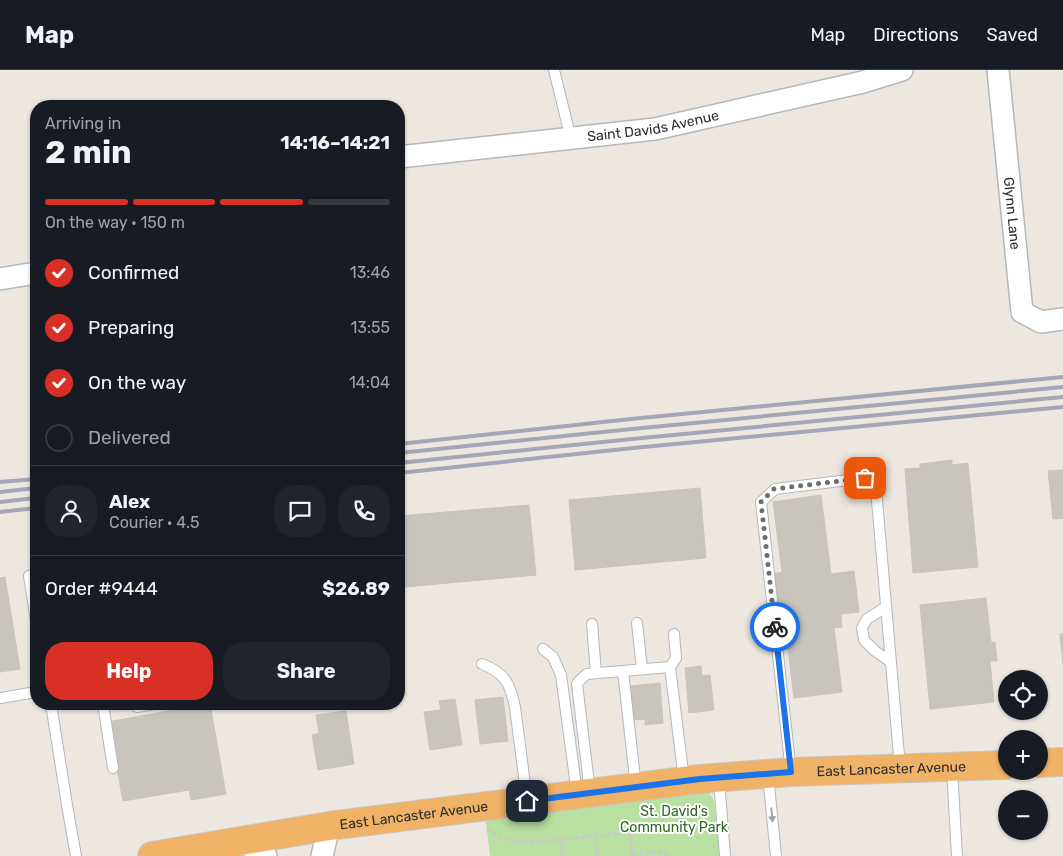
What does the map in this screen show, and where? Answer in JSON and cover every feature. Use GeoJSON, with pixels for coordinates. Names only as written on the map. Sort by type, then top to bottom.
{"type":"FeatureCollection","features":[{"type":"Feature","properties":{"kind":"highway"},"geometry":{"type":"LineString","coordinates":[[1048,763],[1063,762]]}},
{"type":"Feature","properties":{"kind":"highway","name":"East Lancaster Avenue"},"geometry":{"type":"LineString","coordinates":[[157,856],[329,826],[685,781],[720,786],[780,772],[998,765]]}},
{"type":"Feature","properties":{"kind":"street","name":"Saint Davids Avenue"},"geometry":{"type":"LineString","coordinates":[[405,156],[655,129],[863,82],[902,70]]}},
{"type":"Feature","properties":{"kind":"street","name":"Glynn Lane"},"geometry":{"type":"LineString","coordinates":[[998,70],[1022,312],[1041,322],[1063,319]]}},
{"type":"Feature","properties":{"kind":"street"},"geometry":{"type":"LineString","coordinates":[[0,279],[30,274]]}},
{"type":"Feature","properties":{"kind":"street"},"geometry":{"type":"LineString","coordinates":[[322,856],[329,826]]}},
{"type":"Feature","properties":{"kind":"street"},"geometry":{"type":"LineString","coordinates":[[242,841],[266,856]]}},
{"type":"Feature","properties":{"kind":"lane"},"geometry":{"type":"LineString","coordinates":[[554,70],[572,138]]}},
{"type":"Feature","properties":{"kind":"lane"},"geometry":{"type":"LineString","coordinates":[[776,856],[780,772],[761,502],[774,489],[865,478],[876,489],[900,768]]}},
{"type":"Feature","properties":{"kind":"lane"},"geometry":{"type":"LineString","coordinates":[[29,576],[30,582]]}},
{"type":"Feature","properties":{"kind":"lane"},"geometry":{"type":"LineString","coordinates":[[886,607],[867,619],[862,628],[864,640],[875,652],[891,662]]}},
{"type":"Feature","properties":{"kind":"lane"},"geometry":{"type":"LineString","coordinates":[[637,623],[642,669]]}},
{"type":"Feature","properties":{"kind":"lane"},"geometry":{"type":"LineString","coordinates":[[592,624],[596,673]]}},
{"type":"Feature","properties":{"kind":"lane"},"geometry":{"type":"LineString","coordinates":[[674,634],[676,658],[670,667],[685,781]]}},
{"type":"Feature","properties":{"kind":"lane"},"geometry":{"type":"LineString","coordinates":[[543,650],[553,658],[560,675],[584,794]]}},
{"type":"Feature","properties":{"kind":"lane"},"geometry":{"type":"LineString","coordinates":[[482,664],[493,668],[501,674],[512,694],[516,707],[527,801]]}},
{"type":"Feature","properties":{"kind":"lane"},"geometry":{"type":"LineString","coordinates":[[584,794],[577,684],[587,674],[670,667]]}},
{"type":"Feature","properties":{"kind":"lane"},"geometry":{"type":"LineString","coordinates":[[623,671],[636,787]]}},
{"type":"Feature","properties":{"kind":"lane"},"geometry":{"type":"LineString","coordinates":[[0,698],[30,693]]}},
{"type":"Feature","properties":{"kind":"lane"},"geometry":{"type":"LineString","coordinates":[[52,710],[76,856]]}},
{"type":"Feature","properties":{"kind":"lane"},"geometry":{"type":"LineString","coordinates":[[104,710],[113,768]]}},
{"type":"Feature","properties":{"kind":"lane"},"geometry":{"type":"LineString","coordinates":[[952,767],[957,856]]}},
{"type":"Feature","properties":{"kind":"lane"},"geometry":{"type":"LineString","coordinates":[[720,786],[726,856]]}},
{"type":"Feature","properties":{"kind":"path"},"geometry":{"type":"LineString","coordinates":[[464,809],[482,826],[498,836],[514,842],[534,842],[645,831],[655,827],[662,819],[677,809],[696,802],[714,800],[720,786]]}},
{"type":"Feature","properties":{"kind":"path"},"geometry":{"type":"LineString","coordinates":[[631,832],[633,856],[646,852],[663,852],[671,856]]}},
{"type":"Feature","properties":{"kind":"path"},"geometry":{"type":"LineString","coordinates":[[595,836],[598,856]]}},
{"type":"Feature","properties":{"kind":"path"},"geometry":{"type":"LineString","coordinates":[[561,839],[563,856]]}},
{"type":"Feature","properties":{"kind":"green space","name":"St. David's Community Park"},"geometry":{"type":"Polygon","coordinates":[[[700,779],[714,800],[720,856],[490,856],[484,806],[700,779]]]}},
{"type":"Feature","properties":{"kind":"building"},"geometry":{"type":"Polygon","coordinates":[[[952,460],[952,465],[968,463],[978,567],[913,573],[905,469],[920,468],[920,464],[952,460]]]}},
{"type":"Feature","properties":{"kind":"building"},"geometry":{"type":"Polygon","coordinates":[[[1063,470],[1063,518],[1053,519],[1048,471],[1063,470]]]}},
{"type":"Feature","properties":{"kind":"building"},"geometry":{"type":"Polygon","coordinates":[[[700,488],[706,558],[575,570],[569,500],[700,488]]]}},
{"type":"Feature","properties":{"kind":"building"},"geometry":{"type":"Polygon","coordinates":[[[821,495],[831,574],[854,571],[859,612],[841,614],[842,627],[834,628],[842,692],[794,698],[785,624],[780,625],[773,574],[782,572],[773,502],[821,495]]]}},
{"type":"Feature","properties":{"kind":"building"},"geometry":{"type":"Polygon","coordinates":[[[529,505],[536,575],[405,587],[405,515],[529,505]]]}},
{"type":"Feature","properties":{"kind":"building"},"geometry":{"type":"Polygon","coordinates":[[[5,577],[20,669],[0,672],[0,578],[5,577]]]}},
{"type":"Feature","properties":{"kind":"building"},"geometry":{"type":"Polygon","coordinates":[[[986,598],[991,642],[995,642],[997,661],[990,661],[994,702],[930,709],[920,605],[986,598]]]}},
{"type":"Feature","properties":{"kind":"building"},"geometry":{"type":"Polygon","coordinates":[[[1060,634],[1063,634],[1063,664],[1060,634]]]}},
{"type":"Feature","properties":{"kind":"building"},"geometry":{"type":"Polygon","coordinates":[[[701,666],[702,676],[710,675],[714,710],[689,713],[685,668],[701,666]]]}},
{"type":"Feature","properties":{"kind":"building"},"geometry":{"type":"Polygon","coordinates":[[[660,683],[663,723],[645,725],[645,719],[633,720],[631,686],[660,683]]]}},
{"type":"Feature","properties":{"kind":"building"},"geometry":{"type":"Polygon","coordinates":[[[503,697],[508,741],[480,744],[475,700],[503,697]]]}},
{"type":"Feature","properties":{"kind":"building"},"geometry":{"type":"Polygon","coordinates":[[[455,699],[462,745],[430,750],[424,712],[441,710],[439,701],[455,699]]]}},
{"type":"Feature","properties":{"kind":"building"},"geometry":{"type":"Polygon","coordinates":[[[173,710],[211,710],[226,794],[191,800],[189,790],[123,801],[108,722],[173,710]]]}},
{"type":"Feature","properties":{"kind":"building"},"geometry":{"type":"Polygon","coordinates":[[[346,711],[354,764],[318,770],[312,735],[319,733],[316,715],[346,711]]]}},
{"type":"Feature","properties":{"kind":"railway"},"geometry":{"type":"LineString","coordinates":[[405,443],[631,419],[1063,377]]}},
{"type":"Feature","properties":{"kind":"railway"},"geometry":{"type":"LineString","coordinates":[[405,452],[1063,387]]}},
{"type":"Feature","properties":{"kind":"railway"},"geometry":{"type":"LineString","coordinates":[[405,462],[1063,397]]}},
{"type":"Feature","properties":{"kind":"railway"},"geometry":{"type":"LineString","coordinates":[[405,472],[633,448],[1063,407]]}},
{"type":"Feature","properties":{"kind":"railway"},"geometry":{"type":"LineString","coordinates":[[0,482],[30,480]]}},
{"type":"Feature","properties":{"kind":"railway"},"geometry":{"type":"LineString","coordinates":[[0,492],[30,489]]}},
{"type":"Feature","properties":{"kind":"railway"},"geometry":{"type":"LineString","coordinates":[[0,502],[30,499]]}},
{"type":"Feature","properties":{"kind":"railway"},"geometry":{"type":"LineString","coordinates":[[0,512],[30,509]]}},
{"type":"Feature","properties":{"kind":"way so far"},"geometry":{"type":"LineString","coordinates":[[775,627],[761,502],[774,489],[865,478]]}},
{"type":"Feature","properties":{"kind":"route"},"geometry":{"type":"LineString","coordinates":[[527,801],[700,779],[791,772],[775,627]]}}]}
